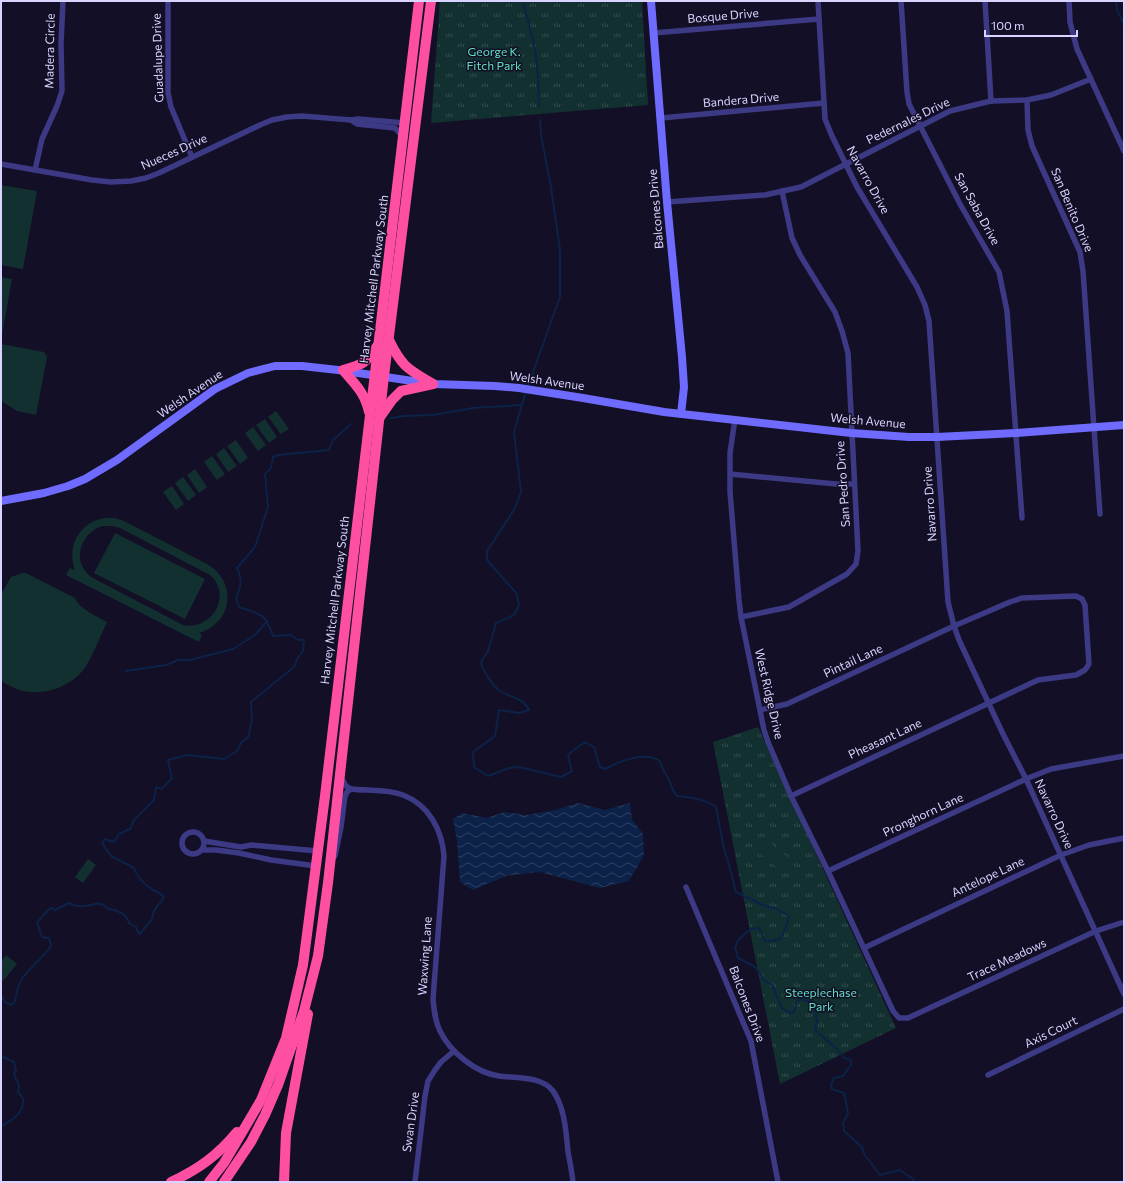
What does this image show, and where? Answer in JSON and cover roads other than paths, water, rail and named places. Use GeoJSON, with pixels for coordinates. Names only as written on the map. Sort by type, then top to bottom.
{"type":"FeatureCollection","features":[{"type":"Feature","properties":{"kind":"highway"},"geometry":{"type":"LineString","coordinates":[[409,137],[410,127],[406,123],[419,1]]}},
{"type":"Feature","properties":{"kind":"highway","name":"Harvey Mitchell Parkway South"},"geometry":{"type":"LineString","coordinates":[[209,1182],[224,1162],[261,1100],[286,1038],[299,988],[375,417],[409,137],[431,1]]}},
{"type":"Feature","properties":{"kind":"highway"},"geometry":{"type":"LineString","coordinates":[[384,341],[408,368],[433,384],[401,391],[375,417],[363,394],[343,370],[360,366],[368,360],[384,341]]}},
{"type":"Feature","properties":{"kind":"highway","name":"Harvey Mitchell Parkway South"},"geometry":{"type":"LineString","coordinates":[[224,1182],[251,1142],[278,1086],[304,1011],[318,956],[340,775],[375,417]]}},
{"type":"Feature","properties":{"kind":"highway"},"geometry":{"type":"LineString","coordinates":[[284,1182],[286,1133],[318,956]]}},
{"type":"Feature","properties":{"kind":"highway"},"geometry":{"type":"LineString","coordinates":[[171,1182],[204,1165],[224,1148],[261,1100]]}},
{"type":"Feature","properties":{"kind":"main road","name":"Balcones Drive"},"geometry":{"type":"LineString","coordinates":[[651,1],[667,202],[683,372],[684,387],[681,414]]}},
{"type":"Feature","properties":{"kind":"main road","name":"Welsh Avenue"},"geometry":{"type":"LineString","coordinates":[[1,501],[44,493],[85,479],[117,460],[215,389],[230,380],[268,367],[287,366],[343,370],[433,384],[519,388],[664,412],[851,433],[909,437],[1016,433],[1124,424]]}},
{"type":"Feature","properties":{"kind":"street","name":"Madera Circle"},"geometry":{"type":"LineString","coordinates":[[35,170],[42,139],[62,91],[62,1]]}},
{"type":"Feature","properties":{"kind":"street","name":"Guadalupe Drive"},"geometry":{"type":"LineString","coordinates":[[168,1],[168,93],[171,107],[192,157]]}},
{"type":"Feature","properties":{"kind":"street","name":"Navarro Drive"},"geometry":{"type":"LineString","coordinates":[[818,1],[825,119],[857,187],[917,287],[925,305],[929,321],[948,602],[954,626],[1124,994]]}},
{"type":"Feature","properties":{"kind":"street","name":"San Saba Drive"},"geometry":{"type":"LineString","coordinates":[[902,1],[909,104],[960,204],[999,272],[1007,311],[1022,518]]}},
{"type":"Feature","properties":{"kind":"street"},"geometry":{"type":"LineString","coordinates":[[985,1],[991,101]]}},
{"type":"Feature","properties":{"kind":"street"},"geometry":{"type":"LineString","coordinates":[[1069,1],[1070,22],[1077,49],[1124,152]]}},
{"type":"Feature","properties":{"kind":"street","name":"Bosque Drive"},"geometry":{"type":"LineString","coordinates":[[653,33],[819,19]]}},
{"type":"Feature","properties":{"kind":"street","name":"Pedernales Drive"},"geometry":{"type":"LineString","coordinates":[[667,202],[765,195],[801,187],[950,111],[991,101],[1026,100],[1052,95],[1091,79]]}},
{"type":"Feature","properties":{"kind":"street","name":"San Benito Drive"},"geometry":{"type":"LineString","coordinates":[[1026,100],[1028,130],[1032,146],[1080,252],[1083,271],[1100,514]]}},
{"type":"Feature","properties":{"kind":"street","name":"Bandera Drive"},"geometry":{"type":"LineString","coordinates":[[661,118],[824,103]]}},
{"type":"Feature","properties":{"kind":"street","name":"Nueces Drive"},"geometry":{"type":"LineString","coordinates":[[1,164],[92,180],[122,182],[139,180],[152,176],[260,125],[280,118],[302,116],[406,123]]}},
{"type":"Feature","properties":{"kind":"street","name":"Nueces Drive"},"geometry":{"type":"LineString","coordinates":[[351,120],[357,124],[395,128],[409,137]]}},
{"type":"Feature","properties":{"kind":"street","name":"San Pedro Drive"},"geometry":{"type":"LineString","coordinates":[[741,617],[782,608],[796,603],[847,574],[856,564],[858,551],[848,353],[835,312],[800,255],[792,238],[782,191]]}},
{"type":"Feature","properties":{"kind":"street","name":"West Ridge Drive"},"geometry":{"type":"LineString","coordinates":[[735,420],[730,453],[730,474],[732,520],[741,617],[764,730],[791,796],[828,871],[892,1011],[900,1018]]}},
{"type":"Feature","properties":{"kind":"street"},"geometry":{"type":"LineString","coordinates":[[730,474],[836,484],[854,484]]}},
{"type":"Feature","properties":{"kind":"street","name":"Pintail Lane"},"geometry":{"type":"LineString","coordinates":[[760,710],[787,704],[954,626],[1022,598],[1076,596],[1082,599],[1085,605],[1089,664],[1085,670],[1076,675],[1038,680],[989,703]]}},
{"type":"Feature","properties":{"kind":"street","name":"Pheasant Lane"},"geometry":{"type":"LineString","coordinates":[[791,796],[989,703]]}},
{"type":"Feature","properties":{"kind":"street","name":"Pronghorn Lane"},"geometry":{"type":"LineString","coordinates":[[828,871],[1026,779],[1051,769],[1124,756]]}},
{"type":"Feature","properties":{"kind":"street"},"geometry":{"type":"LineString","coordinates":[[328,883],[337,849],[345,796],[350,790],[340,775]]}},
{"type":"Feature","properties":{"kind":"street","name":"Waxwing Lane"},"geometry":{"type":"LineString","coordinates":[[350,790],[392,792],[402,795],[411,799],[423,808],[432,819],[440,834],[444,856],[433,999],[435,1015],[440,1031],[454,1051],[466,1062],[489,1074],[498,1076],[525,1077],[552,1090],[561,1106],[573,1182]]}},
{"type":"Feature","properties":{"kind":"street"},"geometry":{"type":"LineString","coordinates":[[202,850],[204,841],[200,835],[191,832],[185,836],[182,842],[183,849],[188,854],[195,855],[202,850],[216,850],[316,866]]}},
{"type":"Feature","properties":{"kind":"street","name":"Antelope Lane"},"geometry":{"type":"LineString","coordinates":[[864,948],[1061,855],[1089,844],[1124,838]]}},
{"type":"Feature","properties":{"kind":"street"},"geometry":{"type":"LineString","coordinates":[[204,841],[241,847],[251,845],[318,850]]}},
{"type":"Feature","properties":{"kind":"street","name":"Balcones Drive"},"geometry":{"type":"LineString","coordinates":[[686,887],[751,1041],[778,1182]]}},
{"type":"Feature","properties":{"kind":"street","name":"Trace Meadows"},"geometry":{"type":"LineString","coordinates":[[900,1018],[908,1018],[1096,932],[1124,922]]}},
{"type":"Feature","properties":{"kind":"street","name":"Axis Court"},"geometry":{"type":"LineString","coordinates":[[988,1075],[1124,1009]]}},
{"type":"Feature","properties":{"kind":"street","name":"Swan Drive"},"geometry":{"type":"LineString","coordinates":[[415,1182],[424,1096],[428,1081],[435,1070],[454,1051]]}},
{"type":"Feature","properties":{"kind":"water"},"geometry":{"type":"Polygon","coordinates":[[[578,803],[605,810],[630,803],[632,819],[643,834],[644,855],[629,881],[600,888],[540,872],[506,876],[473,890],[460,882],[457,841],[453,819],[462,813],[487,818],[504,812],[526,815],[555,810],[578,803]]]}},
{"type":"Feature","properties":{"kind":"waterway"},"geometry":{"type":"LineString","coordinates":[[523,1],[535,49],[539,106]]}},
{"type":"Feature","properties":{"kind":"waterway"},"geometry":{"type":"LineString","coordinates":[[1116,1],[1117,10],[1124,24]]}},
{"type":"Feature","properties":{"kind":"waterway"},"geometry":{"type":"LineString","coordinates":[[528,386],[560,297],[560,250],[551,187],[541,135],[540,120]]}},
{"type":"Feature","properties":{"kind":"waterway"},"geometry":{"type":"LineString","coordinates":[[526,391],[514,432],[521,492],[514,510],[487,551],[487,560],[517,594],[519,605],[514,615],[496,623],[488,651],[481,662],[491,682],[497,689],[504,694],[520,700],[529,710],[519,713],[499,710],[495,736],[473,752],[474,767],[488,776],[509,768],[519,767],[561,777],[572,771],[568,756],[570,753],[585,742],[594,747],[600,767],[605,769],[632,758],[654,758],[660,761],[673,791],[677,796],[703,800],[716,807],[724,849],[736,892],[765,906],[775,908],[789,916],[784,933],[778,940],[765,941],[759,928],[751,929],[738,941],[735,947],[738,958],[755,967],[765,981],[772,985],[782,1008],[790,1013],[794,1012],[797,1001],[800,999],[814,1003],[817,1022],[815,1028],[816,1031],[837,1049],[844,1058],[851,1060],[851,1065],[843,1076],[834,1078],[831,1085],[832,1089],[844,1093],[848,1113],[843,1123],[844,1131],[862,1147],[864,1154],[880,1175],[900,1170],[913,1179],[914,1182]]}},
{"type":"Feature","properties":{"kind":"waterway"},"geometry":{"type":"LineString","coordinates":[[391,418],[433,415],[473,408],[521,405]]}},
{"type":"Feature","properties":{"kind":"waterway"},"geometry":{"type":"LineString","coordinates":[[1,995],[5,1002],[11,1005],[14,1003],[20,982],[51,946],[49,938],[42,937],[37,922],[51,908],[55,910],[69,903],[76,906],[101,904],[108,909],[124,914],[129,923],[136,927],[139,934],[152,919],[155,909],[164,897],[144,883],[139,878],[134,868],[111,856],[102,843],[105,839],[114,842],[119,834],[130,829],[134,820],[154,800],[156,787],[162,789],[172,778],[168,760],[187,755],[224,759],[237,751],[241,743],[249,736],[252,721],[251,702],[294,667],[297,659],[303,651],[304,640],[298,640],[291,635],[273,636],[264,618],[257,613],[239,607],[236,599],[241,580],[237,568],[255,547],[268,507],[265,474],[271,468],[273,457],[278,455],[329,450],[333,440],[351,424]]}},
{"type":"Feature","properties":{"kind":"waterway"},"geometry":{"type":"LineString","coordinates":[[126,671],[166,665],[178,660],[190,660],[233,649],[255,635],[267,621]]}},
{"type":"Feature","properties":{"kind":"waterway"},"geometry":{"type":"LineString","coordinates":[[1,1056],[14,1062],[16,1071],[14,1074],[19,1084],[18,1092],[23,1098],[21,1111],[10,1121],[1,1126]]}},
{"type":"Feature","properties":{"kind":"park label","name":"George K. Fitch Park"},"geometry":{"type":"Point","coordinates":[494,59]}},
{"type":"Feature","properties":{"kind":"park label","name":"Steeplechase Park"},"geometry":{"type":"Point","coordinates":[821,1000]}}]}
